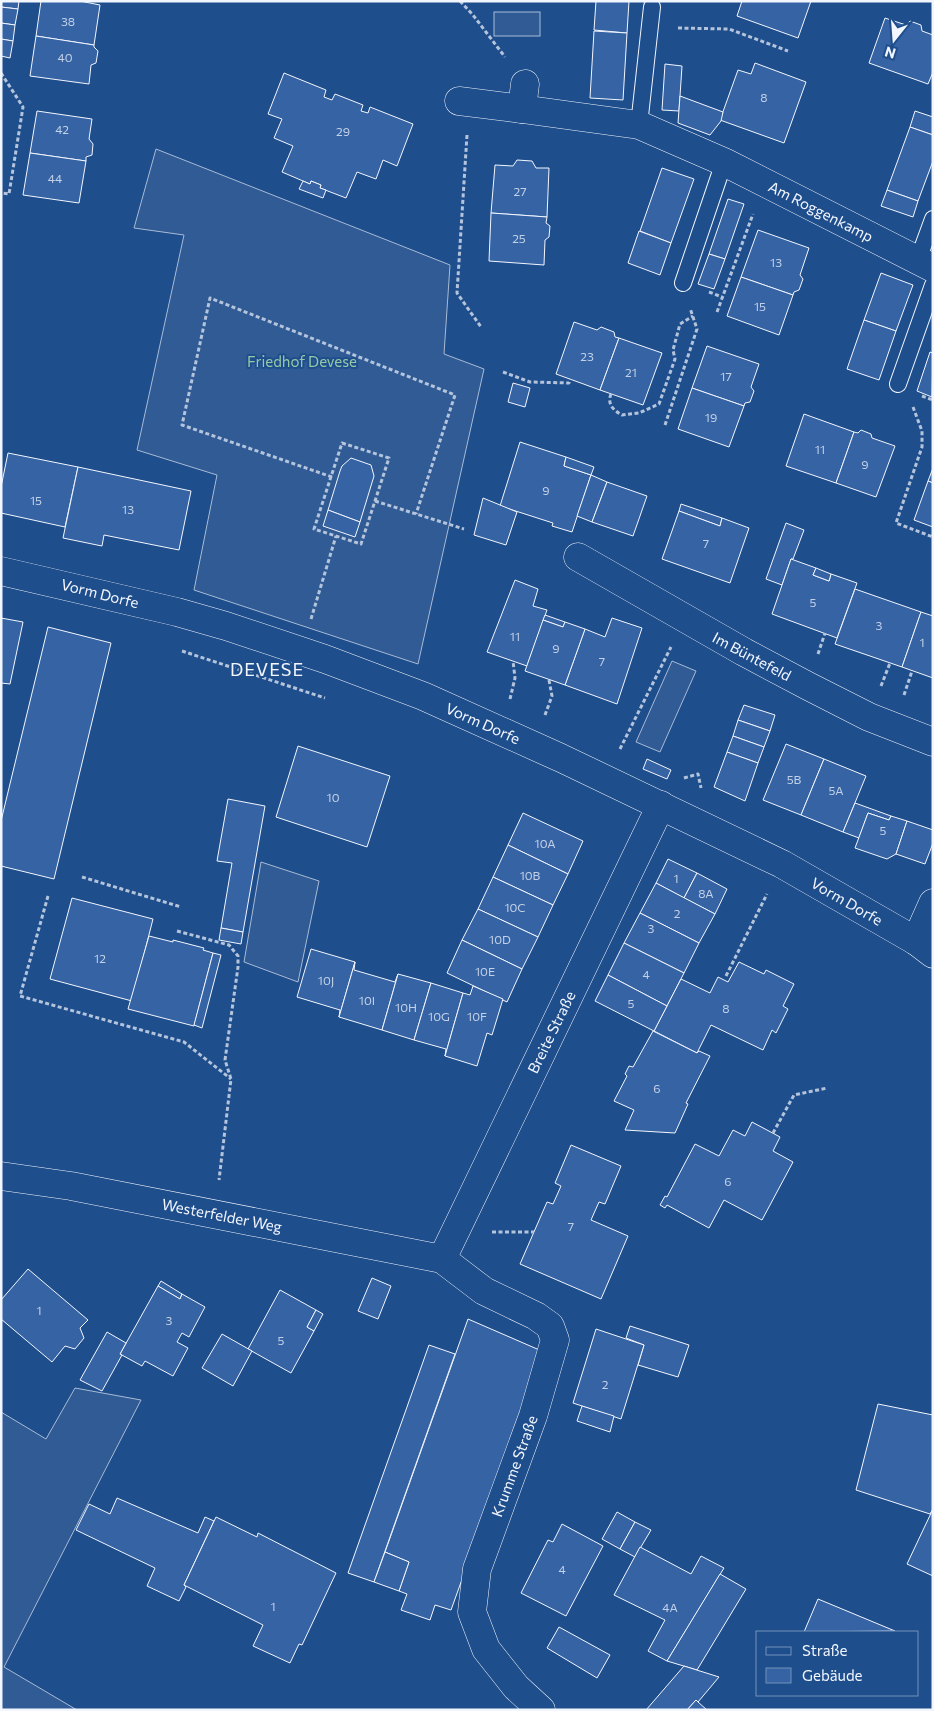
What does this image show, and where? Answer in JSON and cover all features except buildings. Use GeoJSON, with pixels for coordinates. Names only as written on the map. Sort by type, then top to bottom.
{"type":"FeatureCollection","features":[{"type":"Feature","properties":{"kind":"street","name":"Am Roggenkamp"},"geometry":{"type":"LineString","coordinates":[[464,102],[523,97],[639,125],[724,162],[925,264]]}},
{"type":"Feature","properties":{"kind":"street","name":"Im Büntefeld"},"geometry":{"type":"LineString","coordinates":[[578,557],[744,652],[869,718],[933,742]]}},
{"type":"Feature","properties":{"kind":"street","name":"Vorm Dorfe"},"geometry":{"type":"LineString","coordinates":[[1,571],[177,612],[226,626],[325,659],[423,696],[561,758],[782,864],[924,947]]}},
{"type":"Feature","properties":{"kind":"street","name":"Breite Straße"},"geometry":{"type":"LineString","coordinates":[[442,1259],[661,806]]}},
{"type":"Feature","properties":{"kind":"street"},"geometry":{"type":"LineString","coordinates":[[924,947],[933,903]]}},
{"type":"Feature","properties":{"kind":"street","name":"Westerfelder Weg"},"geometry":{"type":"LineString","coordinates":[[1,1176],[71,1186],[442,1259]]}},
{"type":"Feature","properties":{"kind":"street","name":"Krumme Straße"},"geometry":{"type":"LineString","coordinates":[[442,1259],[484,1291],[536,1316],[550,1326],[555,1340],[533,1416],[477,1569],[472,1612],[486,1649],[516,1687],[542,1710]]}},
{"type":"Feature","properties":{"kind":"lane"},"geometry":{"type":"LineString","coordinates":[[639,125],[652,7]]}},
{"type":"Feature","properties":{"kind":"lane"},"geometry":{"type":"LineString","coordinates":[[683,283],[724,162]]}},
{"type":"Feature","properties":{"kind":"lane","name":"Am Roggenkamp"},"geometry":{"type":"LineString","coordinates":[[925,264],[933,219]]}},
{"type":"Feature","properties":{"kind":"lane"},"geometry":{"type":"LineString","coordinates":[[898,384],[933,285]]}},
{"type":"Feature","properties":{"kind":"path"},"geometry":{"type":"LineString","coordinates":[[460,1],[473,15],[523,97]]}},
{"type":"Feature","properties":{"kind":"path"},"geometry":{"type":"LineString","coordinates":[[649,28],[729,29],[788,51]]}},
{"type":"Feature","properties":{"kind":"path"},"geometry":{"type":"LineString","coordinates":[[1,73],[23,107],[10,194],[1,193]]}},
{"type":"Feature","properties":{"kind":"path"},"geometry":{"type":"LineString","coordinates":[[464,102],[457,293],[481,327]]}},
{"type":"Feature","properties":{"kind":"path"},"geometry":{"type":"LineString","coordinates":[[717,312],[765,182]]}},
{"type":"Feature","properties":{"kind":"path"},"geometry":{"type":"LineString","coordinates":[[665,425],[697,329],[683,283]]}},
{"type":"Feature","properties":{"kind":"path"},"geometry":{"type":"LineString","coordinates":[[332,476],[182,425],[210,298],[455,395],[416,514]]}},
{"type":"Feature","properties":{"kind":"path"},"geometry":{"type":"LineString","coordinates":[[611,394],[609,400],[611,406],[622,415],[639,413],[659,404],[675,359],[673,350],[680,324],[693,316]]}},
{"type":"Feature","properties":{"kind":"path"},"geometry":{"type":"LineString","coordinates":[[503,372],[530,382],[569,383],[570,379]]}},
{"type":"Feature","properties":{"kind":"path"},"geometry":{"type":"LineString","coordinates":[[898,384],[917,415],[922,431],[922,447],[896,524],[933,537]]}},
{"type":"Feature","properties":{"kind":"path"},"geometry":{"type":"LineString","coordinates":[[342,443],[389,458],[361,544],[314,530],[332,476],[342,443]]}},
{"type":"Feature","properties":{"kind":"path"},"geometry":{"type":"LineString","coordinates":[[375,501],[464,529]]}},
{"type":"Feature","properties":{"kind":"path"},"geometry":{"type":"LineString","coordinates":[[309,625],[336,536]]}},
{"type":"Feature","properties":{"kind":"path"},"geometry":{"type":"LineString","coordinates":[[616,756],[685,619]]}},
{"type":"Feature","properties":{"kind":"path"},"geometry":{"type":"LineString","coordinates":[[821,646],[825,633]]}},
{"type":"Feature","properties":{"kind":"path"},"geometry":{"type":"LineString","coordinates":[[180,650],[327,698]]}},
{"type":"Feature","properties":{"kind":"path"},"geometry":{"type":"LineString","coordinates":[[508,707],[515,678],[513,661]]}},
{"type":"Feature","properties":{"kind":"path"},"geometry":{"type":"LineString","coordinates":[[884,678],[890,663]]}},
{"type":"Feature","properties":{"kind":"path"},"geometry":{"type":"LineString","coordinates":[[908,682],[912,671]]}},
{"type":"Feature","properties":{"kind":"path"},"geometry":{"type":"LineString","coordinates":[[542,723],[552,696],[549,680]]}},
{"type":"Feature","properties":{"kind":"path"},"geometry":{"type":"LineString","coordinates":[[726,976],[782,864]]}},
{"type":"Feature","properties":{"kind":"path"},"geometry":{"type":"LineString","coordinates":[[82,877],[182,908]]}},
{"type":"Feature","properties":{"kind":"path"},"geometry":{"type":"LineString","coordinates":[[48,896],[20,996],[184,1042],[231,1079]]}},
{"type":"Feature","properties":{"kind":"path"},"geometry":{"type":"LineString","coordinates":[[177,931],[229,945],[238,956],[225,1060],[231,1079],[218,1186]]}},
{"type":"Feature","properties":{"kind":"path"},"geometry":{"type":"LineString","coordinates":[[773,1134],[794,1095],[827,1088]]}},
{"type":"Feature","properties":{"kind":"path"},"geometry":{"type":"LineString","coordinates":[[491,1232],[534,1232]]}},
{"type":"Feature","properties":{"kind":"shaded area"},"geometry":{"type":"Polygon","coordinates":[[[494,12],[540,12],[540,36],[494,36],[494,12]]]}},
{"type":"Feature","properties":{"kind":"shaded area","name":"Friedhof Devese"},"geometry":{"type":"Polygon","coordinates":[[[156,149],[450,265],[444,354],[484,369],[418,664],[194,590],[217,475],[137,450],[184,235],[134,228],[156,149]]]}},
{"type":"Feature","properties":{"kind":"shaded area"},"geometry":{"type":"Polygon","coordinates":[[[672,661],[696,671],[660,752],[636,742],[672,661]]]}},
{"type":"Feature","properties":{"kind":"shaded area"},"geometry":{"type":"Polygon","coordinates":[[[261,862],[319,881],[298,982],[244,962],[261,862]]]}},
{"type":"Feature","properties":{"kind":"shaded area"},"geometry":{"type":"Polygon","coordinates":[[[75,1388],[141,1400],[4,1667],[77,1710],[1,1710],[1,1412],[46,1439],[75,1388]]]}},
{"type":"Feature","properties":{"kind":"district","name":"DEVESE"},"geometry":{"type":"Point","coordinates":[267,669]}}]}
